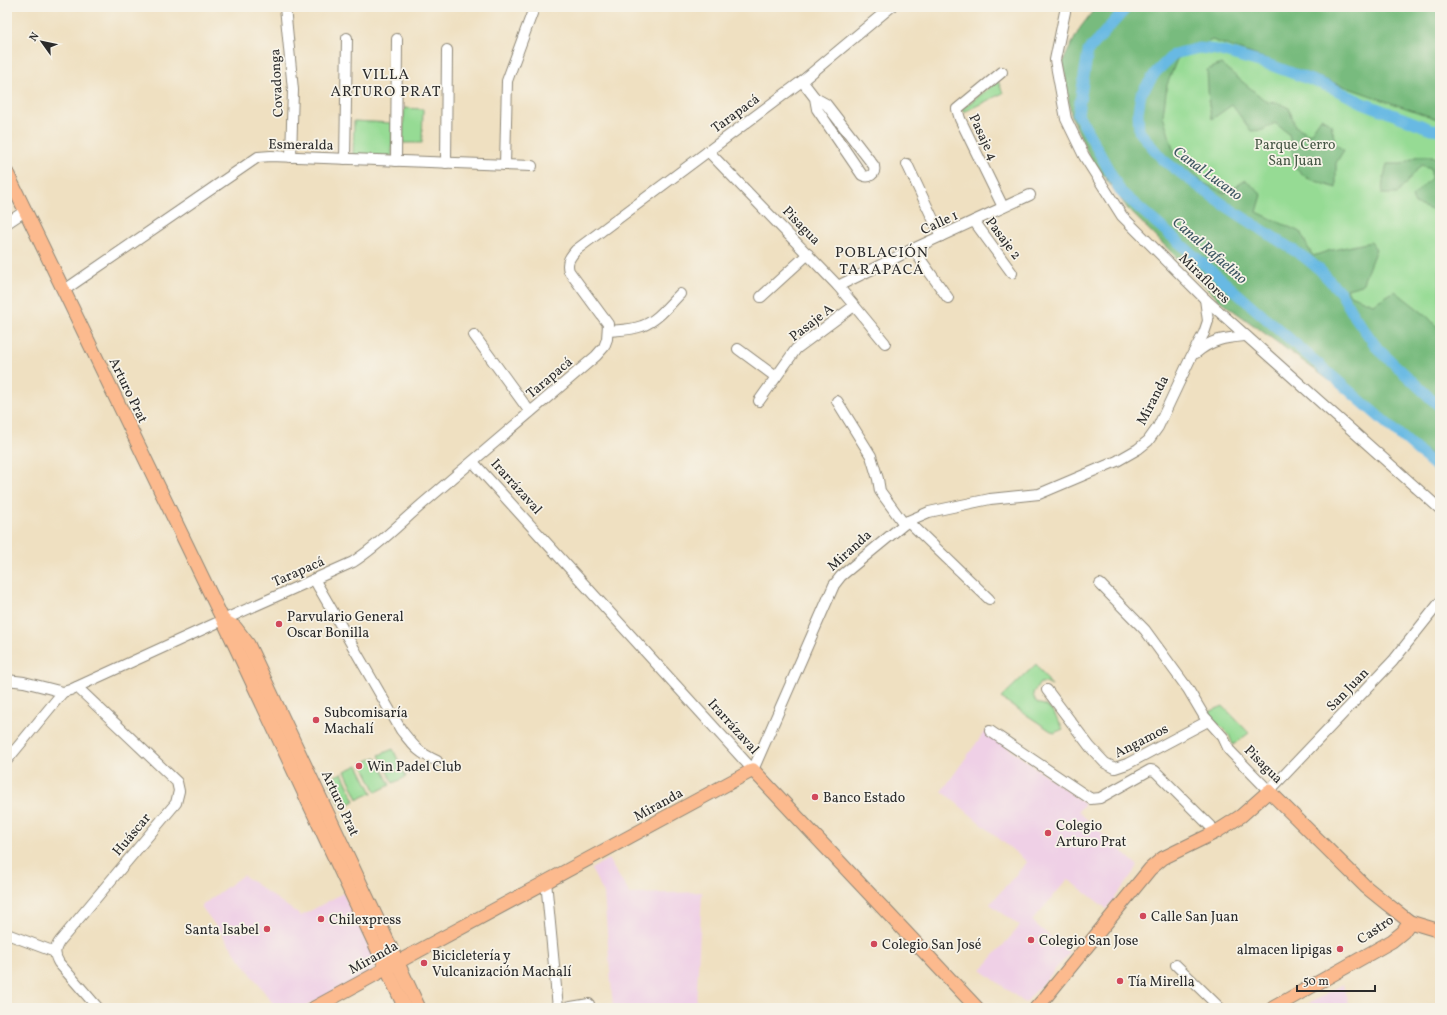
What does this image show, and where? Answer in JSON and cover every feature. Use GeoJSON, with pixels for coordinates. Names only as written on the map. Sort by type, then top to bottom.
{"type":"FeatureCollection","features":[{"type":"Feature","properties":{"kind":"main road","name":"Arturo Prat"},"geometry":{"type":"LineString","coordinates":[[7,174],[392,965],[419,1008]]}},
{"type":"Feature","properties":{"kind":"main road","name":"Miranda"},"geometry":{"type":"LineString","coordinates":[[314,1008],[753,770]]}},
{"type":"Feature","properties":{"kind":"main road","name":"Irarrázaval"},"geometry":{"type":"LineString","coordinates":[[753,770],[977,1008]]}},
{"type":"Feature","properties":{"kind":"main road"},"geometry":{"type":"LineString","coordinates":[[1036,1008],[1150,869],[1163,858],[1216,832],[1241,816],[1269,791]]}},
{"type":"Feature","properties":{"kind":"main road","name":"Pisagua"},"geometry":{"type":"LineString","coordinates":[[1269,791],[1366,887],[1410,922],[1440,931]]}},
{"type":"Feature","properties":{"kind":"main road","name":"Castro"},"geometry":{"type":"LineString","coordinates":[[1274,1008],[1392,941],[1403,932],[1410,922]]}},
{"type":"Feature","properties":{"kind":"main road","name":"Arturo Prat"},"geometry":{"type":"LineString","coordinates":[[392,965],[405,1008]]}},
{"type":"Feature","properties":{"kind":"street","name":"Covadonga"},"geometry":{"type":"LineString","coordinates":[[284,7],[293,90],[291,157]]}},
{"type":"Feature","properties":{"kind":"street","name":"Tarapacá"},"geometry":{"type":"LineString","coordinates":[[63,692],[353,562],[380,544],[396,527],[596,356],[604,347],[607,339],[608,324],[569,272],[567,266],[569,258],[576,250],[802,81],[891,7]]}},
{"type":"Feature","properties":{"kind":"street","name":"Miraflores"},"geometry":{"type":"LineString","coordinates":[[1066,7],[1055,60],[1066,119],[1084,156],[1122,216],[1205,299],[1440,510]]}},
{"type":"Feature","properties":{"kind":"street"},"geometry":{"type":"LineString","coordinates":[[506,165],[507,81],[534,8]]}},
{"type":"Feature","properties":{"kind":"street"},"geometry":{"type":"LineString","coordinates":[[345,159],[348,38]]}},
{"type":"Feature","properties":{"kind":"street"},"geometry":{"type":"LineString","coordinates":[[396,161],[397,39]]}},
{"type":"Feature","properties":{"kind":"street"},"geometry":{"type":"LineString","coordinates":[[446,162],[447,50]]}},
{"type":"Feature","properties":{"kind":"street","name":"Pasaje 4"},"geometry":{"type":"LineString","coordinates":[[1002,72],[957,109],[960,119],[1003,207]]}},
{"type":"Feature","properties":{"kind":"street"},"geometry":{"type":"LineString","coordinates":[[802,81],[815,98],[826,104],[831,110],[874,166],[874,174],[869,177],[862,175],[817,109],[815,98]]}},
{"type":"Feature","properties":{"kind":"street","name":"Pisagua"},"geometry":{"type":"LineString","coordinates":[[708,150],[838,286],[885,343]]}},
{"type":"Feature","properties":{"kind":"street","name":"Esmeralda"},"geometry":{"type":"LineString","coordinates":[[63,291],[258,157],[532,166]]}},
{"type":"Feature","properties":{"kind":"street"},"geometry":{"type":"LineString","coordinates":[[907,164],[941,236]]}},
{"type":"Feature","properties":{"kind":"street","name":"Calle 1"},"geometry":{"type":"LineString","coordinates":[[838,286],[913,249],[1030,195]]}},
{"type":"Feature","properties":{"kind":"street"},"geometry":{"type":"LineString","coordinates":[[7,223],[25,210]]}},
{"type":"Feature","properties":{"kind":"street","name":"Pasaje 2"},"geometry":{"type":"LineString","coordinates":[[974,221],[1012,273]]}},
{"type":"Feature","properties":{"kind":"street"},"geometry":{"type":"LineString","coordinates":[[913,249],[948,298]]}},
{"type":"Feature","properties":{"kind":"street"},"geometry":{"type":"LineString","coordinates":[[761,297],[808,254]]}},
{"type":"Feature","properties":{"kind":"street"},"geometry":{"type":"LineString","coordinates":[[608,331],[633,329],[652,322],[680,294]]}},
{"type":"Feature","properties":{"kind":"street","name":"Miranda"},"geometry":{"type":"LineString","coordinates":[[753,770],[834,585],[841,576],[906,522],[929,512],[990,500],[1039,494],[1117,461],[1127,456],[1148,441],[1158,427],[1190,357],[1204,333],[1208,321],[1205,299]]}},
{"type":"Feature","properties":{"kind":"street","name":"Pasaje A"},"geometry":{"type":"LineString","coordinates":[[759,401],[796,349],[854,306]]}},
{"type":"Feature","properties":{"kind":"street"},"geometry":{"type":"LineString","coordinates":[[474,335],[530,412]]}},
{"type":"Feature","properties":{"kind":"street","name":"Miranda"},"geometry":{"type":"LineString","coordinates":[[1190,357],[1204,346],[1214,341],[1246,336]]}},
{"type":"Feature","properties":{"kind":"street"},"geometry":{"type":"LineString","coordinates":[[738,348],[776,377]]}},
{"type":"Feature","properties":{"kind":"street"},"geometry":{"type":"LineString","coordinates":[[837,401],[871,456],[880,491],[906,522],[989,599]]}},
{"type":"Feature","properties":{"kind":"street","name":"Irarrázaval"},"geometry":{"type":"LineString","coordinates":[[473,462],[753,770]]}},
{"type":"Feature","properties":{"kind":"street"},"geometry":{"type":"LineString","coordinates":[[314,579],[401,730],[414,747],[423,755],[437,760]]}},
{"type":"Feature","properties":{"kind":"street","name":"Pisagua"},"geometry":{"type":"LineString","coordinates":[[1100,584],[1145,630],[1188,689],[1204,716],[1223,737],[1232,754],[1269,791]]}},
{"type":"Feature","properties":{"kind":"street","name":"San Juan"},"geometry":{"type":"LineString","coordinates":[[1269,791],[1393,661],[1440,602]]}},
{"type":"Feature","properties":{"kind":"street"},"geometry":{"type":"LineString","coordinates":[[7,680],[24,682],[63,692],[7,760]]}},
{"type":"Feature","properties":{"kind":"street","name":"Huáscar"},"geometry":{"type":"LineString","coordinates":[[55,952],[60,941],[176,803],[179,791],[177,782],[77,687]]}},
{"type":"Feature","properties":{"kind":"street","name":"Angamos"},"geometry":{"type":"LineString","coordinates":[[1047,690],[1090,747],[1105,763],[1115,768],[1127,764],[1208,721]]}},
{"type":"Feature","properties":{"kind":"street"},"geometry":{"type":"LineString","coordinates":[[990,730],[1091,799],[1100,798],[1150,770],[1155,770],[1216,832]]}},
{"type":"Feature","properties":{"kind":"street"},"geometry":{"type":"LineString","coordinates":[[546,881],[558,1008]]}},
{"type":"Feature","properties":{"kind":"street"},"geometry":{"type":"LineString","coordinates":[[7,934],[55,952],[59,963],[98,1008]]}},
{"type":"Feature","properties":{"kind":"street"},"geometry":{"type":"LineString","coordinates":[[1176,965],[1220,1008]]}},
{"type":"Feature","properties":{"kind":"street"},"geometry":{"type":"LineString","coordinates":[[565,1008],[589,1004]]}},
{"type":"Feature","properties":{"kind":"shaded area","name":"Colegio Arturo Prat"},"geometry":{"type":"Polygon","coordinates":[[[985,731],[1085,804],[1078,811],[1138,866],[1107,909],[1068,879],[1032,921],[1070,953],[1025,1003],[981,970],[1020,926],[990,904],[1027,862],[942,791],[985,731]]]}},
{"type":"Feature","properties":{"kind":"shaded area"},"geometry":{"type":"Polygon","coordinates":[[[608,859],[630,894],[702,892],[696,1008],[613,1008],[604,894],[591,869],[608,859]]]}},
{"type":"Feature","properties":{"kind":"shaded area"},"geometry":{"type":"Polygon","coordinates":[[[243,875],[301,916],[343,893],[374,958],[375,965],[372,972],[302,1008],[276,1008],[201,906],[243,875]]]}},
{"type":"Feature","properties":{"kind":"shaded area"},"geometry":{"type":"Polygon","coordinates":[[[1343,984],[1349,1008],[1301,1008],[1343,984]]]}},
{"type":"Feature","properties":{"kind":"green space"},"geometry":{"type":"Polygon","coordinates":[[[1096,7],[1440,7],[1440,120],[1212,40],[1177,59],[1167,85],[1163,115],[1173,149],[1204,183],[1225,193],[1246,180],[1262,195],[1257,212],[1302,233],[1313,256],[1328,251],[1371,242],[1376,249],[1362,285],[1347,289],[1350,295],[1373,304],[1395,291],[1428,317],[1440,330],[1440,461],[1219,300],[1128,209],[1089,156],[1071,115],[1063,61],[1080,28],[1096,7]]]}},
{"type":"Feature","properties":{"kind":"green space","name":"Parque Cerro San Juan"},"geometry":{"type":"Polygon","coordinates":[[[1440,7],[1440,470],[1121,192],[1088,51],[1440,7]]]}},
{"type":"Feature","properties":{"kind":"green space"},"geometry":{"type":"Polygon","coordinates":[[[1221,64],[1267,102],[1278,103],[1289,108],[1295,126],[1310,134],[1321,118],[1331,124],[1336,145],[1344,150],[1336,163],[1336,188],[1307,178],[1295,167],[1289,134],[1275,123],[1263,130],[1251,131],[1232,105],[1212,119],[1209,105],[1207,70],[1221,64]]]}},
{"type":"Feature","properties":{"kind":"green space"},"geometry":{"type":"Polygon","coordinates":[[[998,81],[1003,93],[964,112],[962,109],[998,81]]]}},
{"type":"Feature","properties":{"kind":"green space"},"geometry":{"type":"Polygon","coordinates":[[[404,108],[423,109],[422,143],[403,143],[404,108]]]}},
{"type":"Feature","properties":{"kind":"green space"},"geometry":{"type":"Polygon","coordinates":[[[354,121],[392,123],[392,156],[353,155],[354,121]]]}},
{"type":"Feature","properties":{"kind":"green space"},"geometry":{"type":"Polygon","coordinates":[[[1418,156],[1433,156],[1440,163],[1440,213],[1415,204],[1412,197],[1431,178],[1431,168],[1421,165],[1397,194],[1382,194],[1387,164],[1402,164],[1418,156]]]}},
{"type":"Feature","properties":{"kind":"green space"},"geometry":{"type":"Polygon","coordinates":[[[1036,664],[1052,686],[1046,683],[1040,683],[1033,693],[1034,698],[1036,702],[1045,705],[1050,709],[1063,729],[1054,733],[1001,698],[1036,664]]]}},
{"type":"Feature","properties":{"kind":"green space"},"geometry":{"type":"Polygon","coordinates":[[[1223,706],[1249,733],[1233,745],[1229,735],[1212,718],[1209,712],[1223,706]]]}},
{"type":"Feature","properties":{"kind":"green space"},"geometry":{"type":"Polygon","coordinates":[[[393,749],[406,777],[393,783],[379,755],[393,749]]]}},
{"type":"Feature","properties":{"kind":"green space"},"geometry":{"type":"Polygon","coordinates":[[[376,757],[390,785],[376,792],[362,763],[376,757]]]}},
{"type":"Feature","properties":{"kind":"green space"},"geometry":{"type":"Polygon","coordinates":[[[358,765],[372,793],[358,799],[345,771],[358,765]]]}},
{"type":"Feature","properties":{"kind":"green space"},"geometry":{"type":"Polygon","coordinates":[[[342,773],[355,801],[342,807],[328,779],[342,773]]]}},
{"type":"Feature","properties":{"kind":"waterway","name":"Canal Rafaelino"},"geometry":{"type":"LineString","coordinates":[[1127,7],[1088,51],[1078,114],[1121,192],[1440,470]]}},
{"type":"Feature","properties":{"kind":"waterway","name":"Canal Lucano"},"geometry":{"type":"LineString","coordinates":[[1440,130],[1431,129],[1363,103],[1330,87],[1273,66],[1217,50],[1199,48],[1174,54],[1156,72],[1141,94],[1138,112],[1139,131],[1163,160],[1224,205],[1304,257],[1320,270],[1341,293],[1353,314],[1378,349],[1440,407]]}},
{"type":"Feature","properties":{"kind":"place","name":"Parvulario General Oscar Bonilla"},"geometry":{"type":"Point","coordinates":[279,624]}},
{"type":"Feature","properties":{"kind":"place","name":"Subcomisaría Machalí"},"geometry":{"type":"Point","coordinates":[316,720]}},
{"type":"Feature","properties":{"kind":"place","name":"Win Padel Club"},"geometry":{"type":"Point","coordinates":[359,766]}},
{"type":"Feature","properties":{"kind":"place","name":"Banco Estado"},"geometry":{"type":"Point","coordinates":[815,797]}},
{"type":"Feature","properties":{"kind":"place","name":"Colegio Arturo Prat"},"geometry":{"type":"Point","coordinates":[1048,833]}},
{"type":"Feature","properties":{"kind":"place","name":"Calle San Juan"},"geometry":{"type":"Point","coordinates":[1143,916]}},
{"type":"Feature","properties":{"kind":"place","name":"Chilexpress"},"geometry":{"type":"Point","coordinates":[321,919]}},
{"type":"Feature","properties":{"kind":"place","name":"Santa Isabel"},"geometry":{"type":"Point","coordinates":[267,929]}},
{"type":"Feature","properties":{"kind":"place","name":"Colegio San Jose"},"geometry":{"type":"Point","coordinates":[1031,940]}},
{"type":"Feature","properties":{"kind":"place","name":"Colegio San José"},"geometry":{"type":"Point","coordinates":[874,944]}},
{"type":"Feature","properties":{"kind":"place","name":"almacen lipigas"},"geometry":{"type":"Point","coordinates":[1340,949]}},
{"type":"Feature","properties":{"kind":"place","name":"Bicicletería y Vulcanización Machalí"},"geometry":{"type":"Point","coordinates":[424,963]}},
{"type":"Feature","properties":{"kind":"place","name":"Tía Mirella"},"geometry":{"type":"Point","coordinates":[1120,981]}},
{"type":"Feature","properties":{"kind":"district","name":"VILLA ARTURO PRAT"},"geometry":{"type":"Point","coordinates":[386,82]}},
{"type":"Feature","properties":{"kind":"district","name":"POBLACIÓN TARAPACÁ"},"geometry":{"type":"Point","coordinates":[882,260]}}]}
